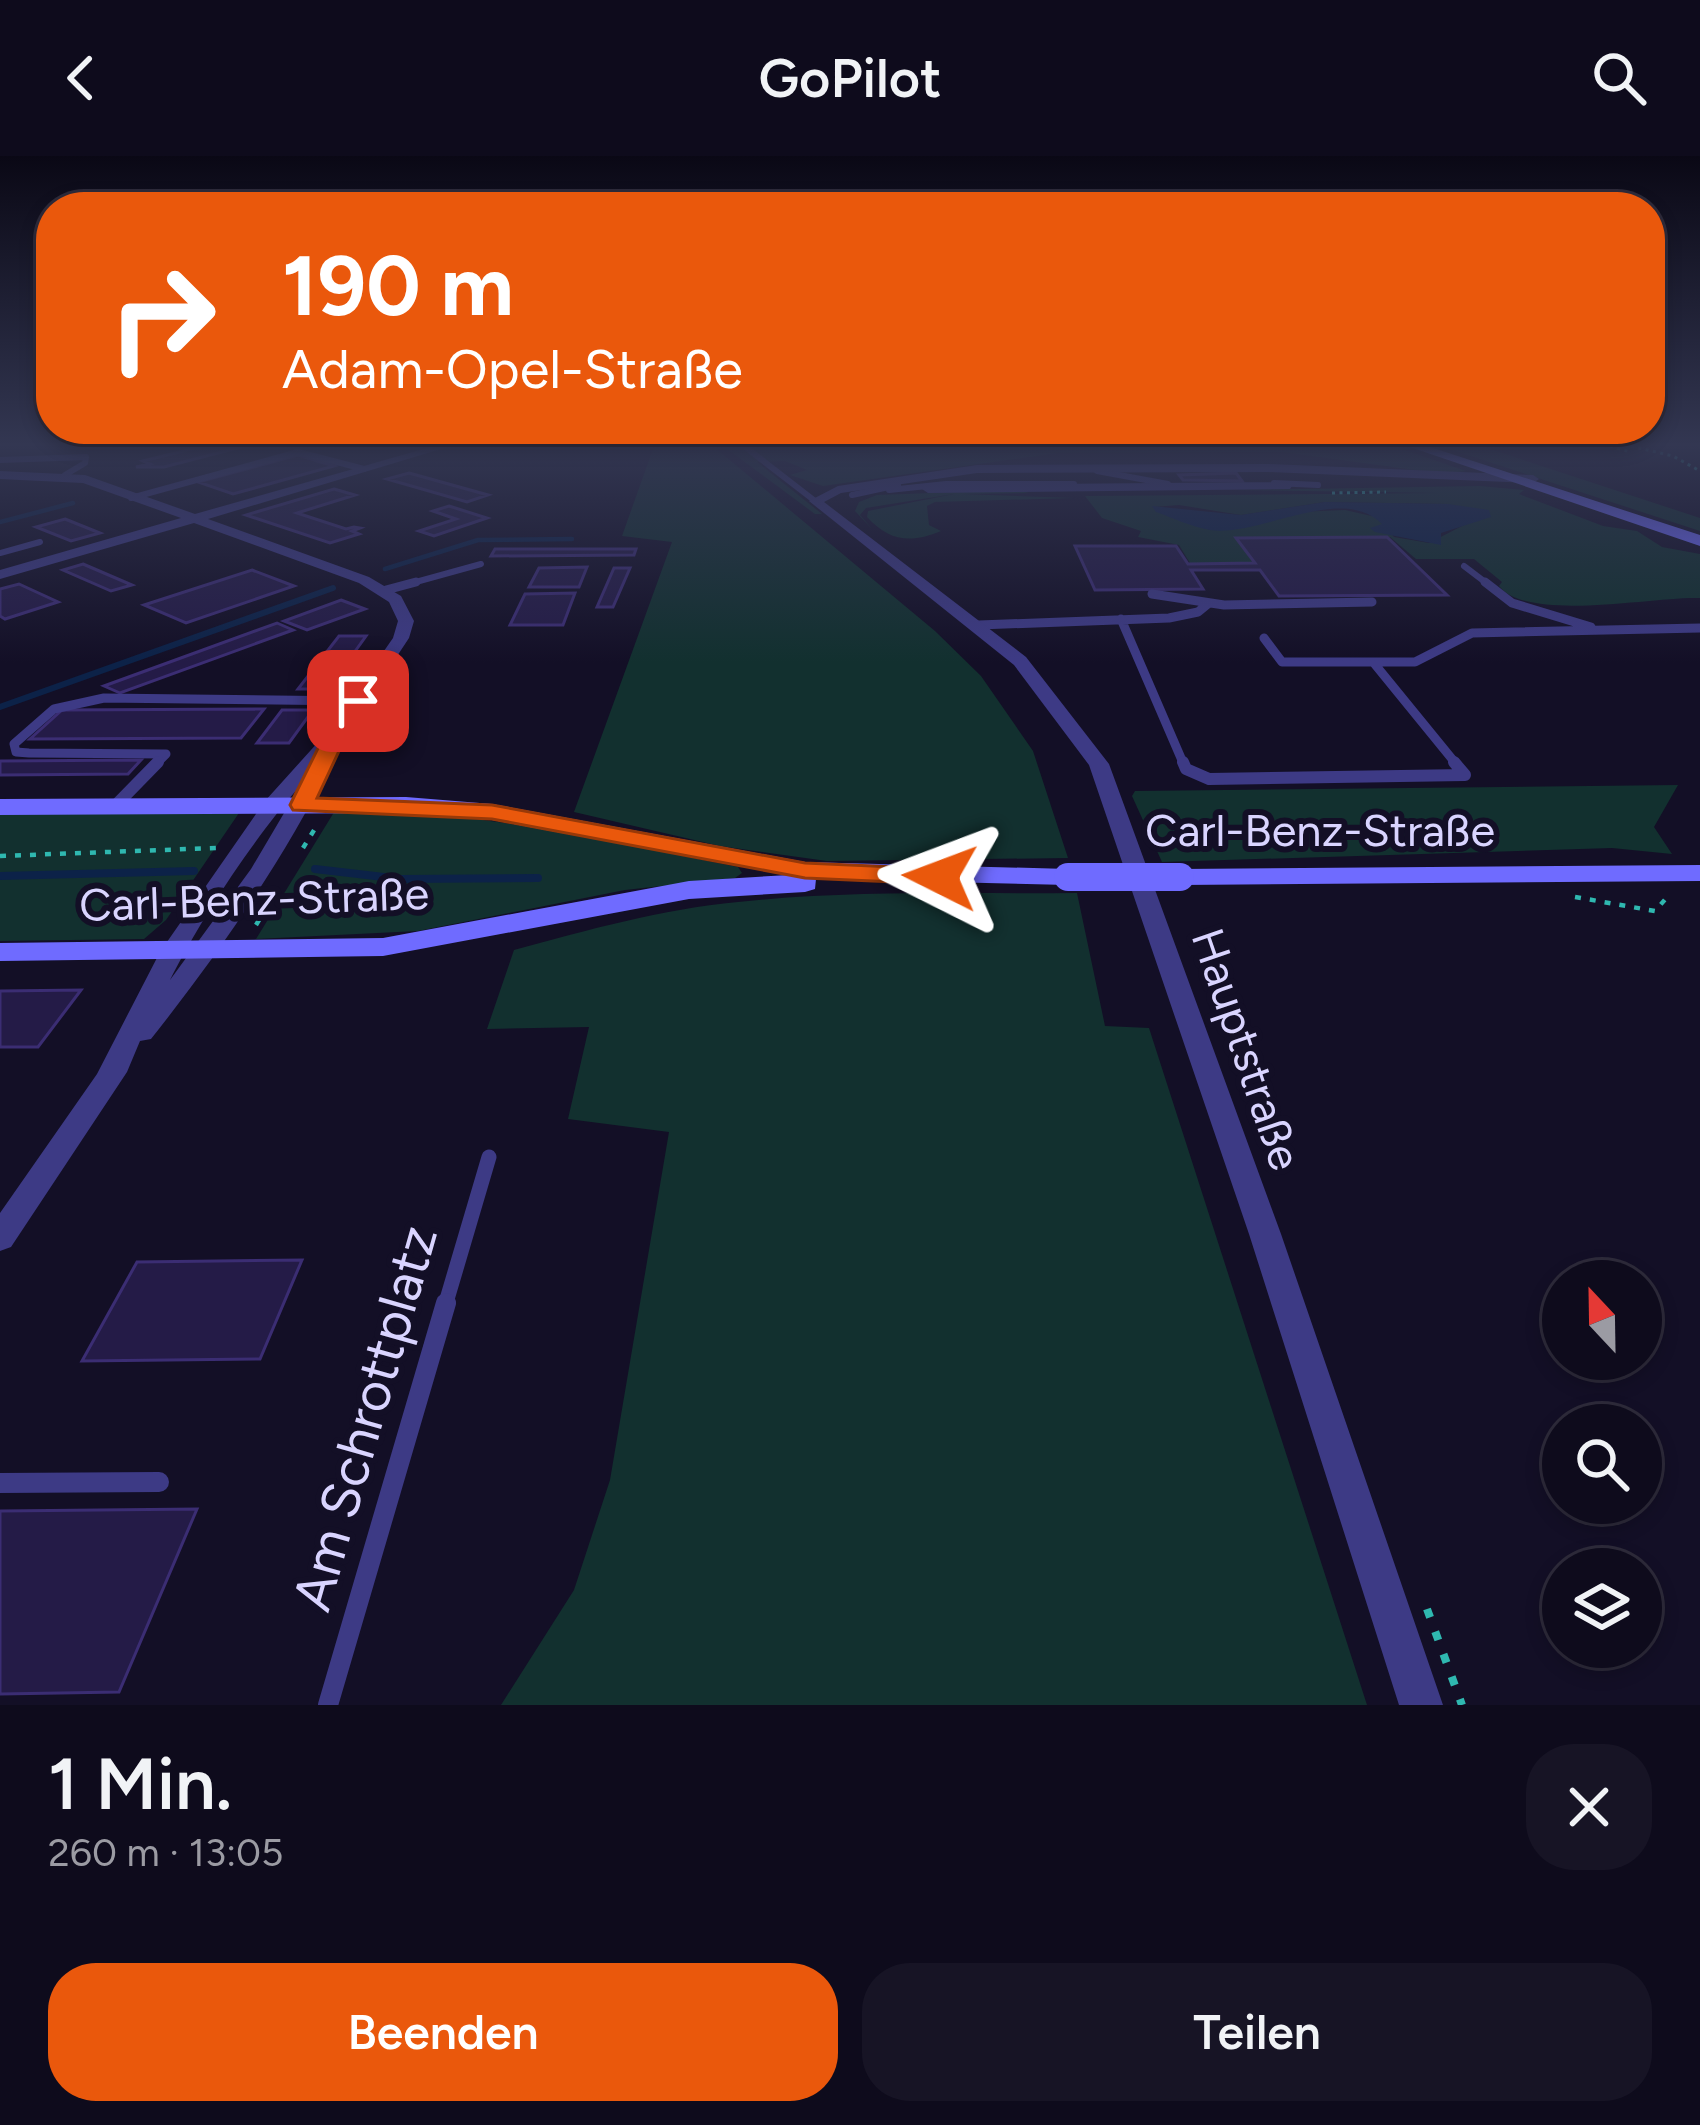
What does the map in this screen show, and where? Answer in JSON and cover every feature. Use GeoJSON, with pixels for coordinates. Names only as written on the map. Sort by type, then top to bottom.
{"type":"FeatureCollection","features":[{"type":"Feature","properties":{"kind":"street"},"geometry":{"type":"LineString","coordinates":[[0,1238],[110,1073],[208,951],[302,805],[336,734],[401,638],[406,621],[386,590],[189,518]]}},
{"type":"Feature","properties":{"kind":"street"},"geometry":{"type":"LineString","coordinates":[[0,575],[200,518]]}},
{"type":"Feature","properties":{"kind":"street"},"geometry":{"type":"LineString","coordinates":[[1635,518],[1700,538]]}},
{"type":"Feature","properties":{"kind":"street"},"geometry":{"type":"LineString","coordinates":[[1640,518],[1700,538]]}},
{"type":"Feature","properties":{"kind":"street","name":"Hauptstraße"},"geometry":{"type":"LineString","coordinates":[[840,519],[979,625],[1054,700],[1099,764],[1264,1234],[1420,1705]]}},
{"type":"Feature","properties":{"kind":"street"},"geometry":{"type":"LineString","coordinates":[[110,1073],[172,952],[272,805],[336,734]]}},
{"type":"Feature","properties":{"kind":"street","name":"Carl-Benz-Straße"},"geometry":{"type":"LineString","coordinates":[[0,807],[406,805],[492,812],[805,870],[940,877]]}},
{"type":"Feature","properties":{"kind":"street","name":"Carl-Benz-Straße"},"geometry":{"type":"LineString","coordinates":[[0,952],[383,946],[689,890],[940,877],[1700,873]]}},
{"type":"Feature","properties":{"kind":"lane"},"geometry":{"type":"LineString","coordinates":[[0,554],[40,542]]}},
{"type":"Feature","properties":{"kind":"lane"},"geometry":{"type":"LineString","coordinates":[[386,590],[481,564]]}},
{"type":"Feature","properties":{"kind":"lane"},"geometry":{"type":"LineString","coordinates":[[1464,566],[1512,603],[1604,631]]}},
{"type":"Feature","properties":{"kind":"lane"},"geometry":{"type":"LineString","coordinates":[[1152,594],[1164,601],[1372,602]]}},
{"type":"Feature","properties":{"kind":"lane"},"geometry":{"type":"LineString","coordinates":[[979,625],[1169,618],[1198,612],[1209,602]]}},
{"type":"Feature","properties":{"kind":"lane"},"geometry":{"type":"LineString","coordinates":[[1121,619],[1186,769],[1210,779],[1465,775],[1373,662]]}},
{"type":"Feature","properties":{"kind":"lane"},"geometry":{"type":"LineString","coordinates":[[1264,638],[1282,662],[1373,662],[1431,657],[1472,633],[1700,628]]}},
{"type":"Feature","properties":{"kind":"lane"},"geometry":{"type":"LineString","coordinates":[[115,806],[166,754],[29,754],[16,752],[14,744],[54,709],[104,698],[358,701]]}},
{"type":"Feature","properties":{"kind":"lane","name":"Am Schrottplatz"},"geometry":{"type":"LineString","coordinates":[[328,1705],[489,1157]]}},
{"type":"Feature","properties":{"kind":"lane"},"geometry":{"type":"LineString","coordinates":[[0,1483],[159,1482]]}},
{"type":"Feature","properties":{"kind":"path"},"geometry":{"type":"LineString","coordinates":[[0,856],[243,848]]}},
{"type":"Feature","properties":{"kind":"green space"},"geometry":{"type":"Polygon","coordinates":[[[628,518],[800,518],[935,631],[981,676],[1033,751],[1068,858],[827,861],[720,846],[574,812],[672,542],[622,536],[628,518]]]}},
{"type":"Feature","properties":{"kind":"green space"},"geometry":{"type":"Polygon","coordinates":[[[868,518],[928,518],[929,525],[941,531],[910,539],[883,531],[868,518]]]}},
{"type":"Feature","properties":{"kind":"green space"},"geometry":{"type":"Polygon","coordinates":[[[1103,518],[1181,518],[1210,530],[1266,518],[1377,518],[1394,537],[1429,543],[1464,525],[1459,518],[1583,518],[1637,531],[1662,547],[1700,554],[1700,598],[1563,606],[1536,603],[1514,597],[1474,559],[1416,559],[1390,537],[1236,537],[1253,563],[1190,563],[1179,545],[1138,537],[1141,531],[1103,518]]]}},
{"type":"Feature","properties":{"kind":"green space"},"geometry":{"type":"Polygon","coordinates":[[[1661,518],[1700,518],[1700,531],[1661,518]]]}},
{"type":"Feature","properties":{"kind":"green space"},"geometry":{"type":"Polygon","coordinates":[[[1678,785],[1654,827],[1672,854],[1612,848],[1162,862],[1132,796],[1135,791],[1678,785]]]}},
{"type":"Feature","properties":{"kind":"green space"},"geometry":{"type":"Polygon","coordinates":[[[336,809],[538,828],[738,867],[742,873],[735,878],[625,890],[418,931],[256,939],[336,809]]]}},
{"type":"Feature","properties":{"kind":"green space"},"geometry":{"type":"Polygon","coordinates":[[[241,810],[166,920],[144,939],[0,941],[0,812],[241,810]]]}},
{"type":"Feature","properties":{"kind":"green space"},"geometry":{"type":"Polygon","coordinates":[[[1077,893],[1105,1026],[1149,1028],[1367,1705],[501,1705],[574,1590],[610,1480],[669,1132],[568,1119],[589,1027],[487,1029],[514,950],[653,915],[738,902],[865,894],[1077,893]]]}},
{"type":"Feature","properties":{"kind":"water"},"geometry":{"type":"Polygon","coordinates":[[[1172,518],[1283,518],[1230,530],[1172,518]]]}},
{"type":"Feature","properties":{"kind":"water"},"geometry":{"type":"Polygon","coordinates":[[[1373,518],[1487,518],[1441,533],[1441,545],[1370,528],[1382,524],[1373,518]]]}},
{"type":"Feature","properties":{"kind":"building"},"geometry":{"type":"Polygon","coordinates":[[[256,518],[313,518],[346,529],[360,528],[352,531],[359,534],[330,543],[256,518]]]}},
{"type":"Feature","properties":{"kind":"building"},"geometry":{"type":"Polygon","coordinates":[[[486,518],[434,536],[419,531],[456,519],[486,518]]]}},
{"type":"Feature","properties":{"kind":"building"},"geometry":{"type":"Polygon","coordinates":[[[65,519],[100,533],[71,541],[36,527],[65,519]]]}},
{"type":"Feature","properties":{"kind":"building"},"geometry":{"type":"Polygon","coordinates":[[[1387,537],[1447,595],[1279,596],[1260,570],[1191,570],[1203,589],[1095,590],[1075,546],[1176,546],[1188,564],[1255,563],[1236,538],[1387,537]]]}},
{"type":"Feature","properties":{"kind":"building"},"geometry":{"type":"Polygon","coordinates":[[[495,549],[636,549],[634,555],[491,556],[495,549]]]}},
{"type":"Feature","properties":{"kind":"building"},"geometry":{"type":"Polygon","coordinates":[[[83,564],[132,585],[111,591],[63,570],[83,564]]]}},
{"type":"Feature","properties":{"kind":"building"},"geometry":{"type":"Polygon","coordinates":[[[587,567],[579,587],[529,587],[539,568],[587,567]]]}},
{"type":"Feature","properties":{"kind":"building"},"geometry":{"type":"Polygon","coordinates":[[[614,568],[630,568],[613,607],[597,607],[614,568]]]}},
{"type":"Feature","properties":{"kind":"building"},"geometry":{"type":"Polygon","coordinates":[[[252,570],[294,586],[186,623],[144,605],[252,570]]]}},
{"type":"Feature","properties":{"kind":"building"},"geometry":{"type":"Polygon","coordinates":[[[19,584],[58,602],[5,619],[0,616],[0,589],[19,584]]]}},
{"type":"Feature","properties":{"kind":"building"},"geometry":{"type":"Polygon","coordinates":[[[575,593],[563,625],[510,625],[525,594],[575,593]]]}},
{"type":"Feature","properties":{"kind":"building"},"geometry":{"type":"Polygon","coordinates":[[[341,600],[365,609],[307,630],[284,621],[341,600]]]}},
{"type":"Feature","properties":{"kind":"building"},"geometry":{"type":"Polygon","coordinates":[[[277,623],[293,630],[120,693],[104,686],[277,623]]]}},
{"type":"Feature","properties":{"kind":"building"},"geometry":{"type":"Polygon","coordinates":[[[339,636],[366,636],[328,689],[298,689],[339,636]]]}},
{"type":"Feature","properties":{"kind":"building"},"geometry":{"type":"Polygon","coordinates":[[[264,709],[241,738],[30,739],[62,710],[264,709]]]}},
{"type":"Feature","properties":{"kind":"building"},"geometry":{"type":"Polygon","coordinates":[[[282,710],[313,710],[289,743],[257,743],[282,710]]]}},
{"type":"Feature","properties":{"kind":"building"},"geometry":{"type":"Polygon","coordinates":[[[141,760],[128,774],[0,775],[0,761],[141,760]]]}},
{"type":"Feature","properties":{"kind":"building"},"geometry":{"type":"Polygon","coordinates":[[[81,990],[38,1047],[0,1047],[0,991],[81,990]]]}},
{"type":"Feature","properties":{"kind":"building"},"geometry":{"type":"Polygon","coordinates":[[[302,1260],[260,1359],[82,1361],[137,1262],[302,1260]]]}},
{"type":"Feature","properties":{"kind":"building"},"geometry":{"type":"Polygon","coordinates":[[[197,1509],[119,1692],[0,1694],[0,1511],[197,1509]]]}},
{"type":"Feature","properties":{"kind":"waterway"},"geometry":{"type":"LineString","coordinates":[[0,522],[14,518]]}},
{"type":"Feature","properties":{"kind":"waterway"},"geometry":{"type":"LineString","coordinates":[[385,569],[478,540],[572,539]]}},
{"type":"Feature","properties":{"kind":"waterway"},"geometry":{"type":"LineString","coordinates":[[0,707],[333,588]]}},
{"type":"Feature","properties":{"kind":"waterway"},"geometry":{"type":"LineString","coordinates":[[315,869],[401,879],[538,878]]}},
{"type":"Feature","properties":{"kind":"waterway"},"geometry":{"type":"LineString","coordinates":[[0,876],[194,871]]}},
{"type":"Feature","properties":{"kind":"route"},"geometry":{"type":"LineString","coordinates":[[358,701],[336,734],[302,805],[406,805],[492,812],[688,852],[805,870],[940,877]]}}]}
